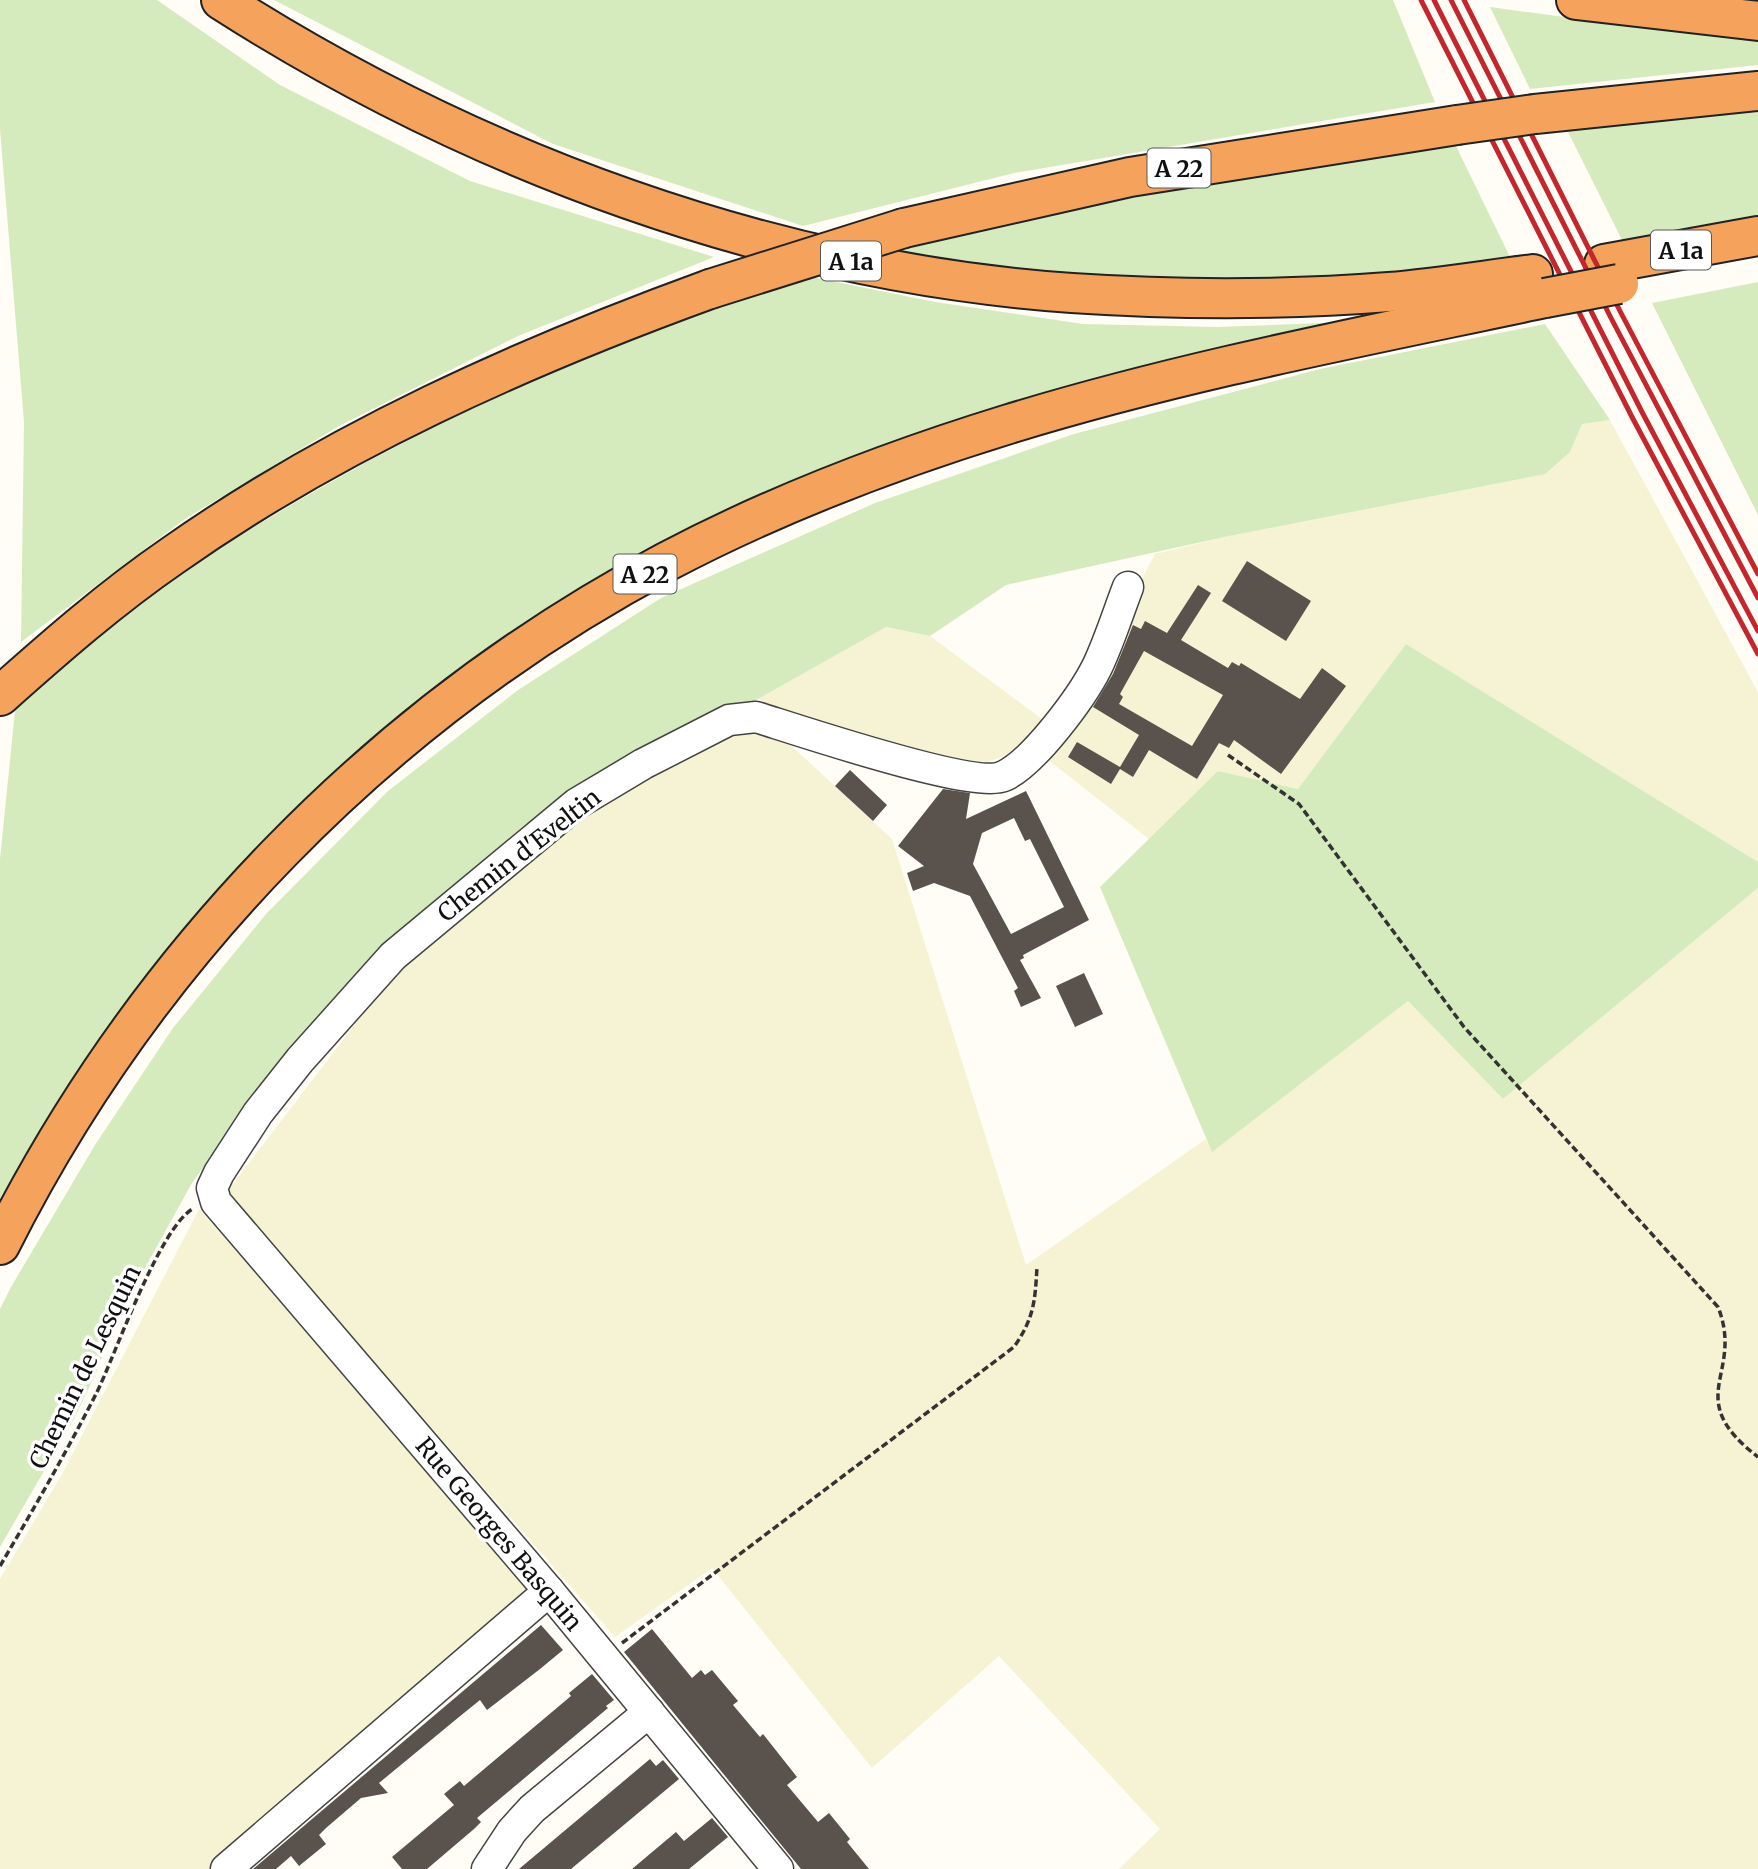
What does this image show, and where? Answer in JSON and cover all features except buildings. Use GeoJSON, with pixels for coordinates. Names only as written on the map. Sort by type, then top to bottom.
{"type":"FeatureCollection","features":[{"type":"Feature","properties":{"kind":"highway","name":"A 1a"},"geometry":{"type":"LineString","coordinates":[[221,0],[358,80],[454,127],[594,187],[724,229],[883,268],[1072,293],[1197,296],[1358,294],[1539,286]]}},
{"type":"Feature","properties":{"kind":"highway"},"geometry":{"type":"LineString","coordinates":[[1576,0],[1758,21]]}},
{"type":"Feature","properties":{"kind":"highway","name":"A 22"},"geometry":{"type":"LineString","coordinates":[[0,696],[55,646],[172,555],[257,501],[365,440],[549,352],[710,289],[904,228],[1129,177],[1535,114],[1758,91]]}},
{"type":"Feature","properties":{"kind":"highway","name":"A 1a"},"geometry":{"type":"LineString","coordinates":[[1611,274],[1758,236]]}},
{"type":"Feature","properties":{"kind":"highway","name":"A 22"},"geometry":{"type":"LineString","coordinates":[[0,1245],[71,1121],[114,1054],[175,971],[259,873],[385,753],[496,667],[557,626],[631,582],[779,509],[947,445],[1183,376],[1539,286],[1611,274],[1758,258]]}},
{"type":"Feature","properties":{"kind":"street","name":"Chemin d'Eveltin"},"geometry":{"type":"LineString","coordinates":[[216,1202],[212,1188],[219,1172],[258,1113],[300,1060],[384,967],[576,804],[643,764],[729,720],[756,716],[889,758],[972,776],[1002,778],[1032,758],[1096,668],[1128,587]]}},
{"type":"Feature","properties":{"kind":"street","name":"Rue Georges Basquin"},"geometry":{"type":"LineString","coordinates":[[216,1202],[550,1591],[778,1869]]}},
{"type":"Feature","properties":{"kind":"street"},"geometry":{"type":"LineString","coordinates":[[226,1869],[550,1591]]}},
{"type":"Feature","properties":{"kind":"street"},"geometry":{"type":"LineString","coordinates":[[487,1869],[512,1832],[532,1809],[649,1712]]}},
{"type":"Feature","properties":{"kind":"path"},"geometry":{"type":"LineString","coordinates":[[1228,755],[1298,804],[1329,841],[1464,1027],[1718,1307],[1727,1341],[1717,1405],[1727,1429],[1758,1457]]}},
{"type":"Feature","properties":{"kind":"path","name":"Chemin de Lesquin"},"geometry":{"type":"LineString","coordinates":[[0,1566],[97,1392],[130,1312],[166,1241],[187,1212],[201,1204],[216,1202]]}},
{"type":"Feature","properties":{"kind":"path"},"geometry":{"type":"LineString","coordinates":[[603,1657],[875,1455],[1014,1347],[1029,1326],[1035,1306],[1037,1267]]}},
{"type":"Feature","properties":{"kind":"shaded area"},"geometry":{"type":"Polygon","coordinates":[[[1610,420],[1758,692],[1758,862],[1406,644],[1298,789],[1224,773],[1149,839],[1047,759],[1155,554],[1570,452],[1582,423],[1610,420]]]}},
{"type":"Feature","properties":{"kind":"shaded area"},"geometry":{"type":"Polygon","coordinates":[[[886,627],[930,636],[1046,722],[1020,751],[986,762],[951,758],[864,735],[783,711],[758,699],[886,627]]]}},
{"type":"Feature","properties":{"kind":"shaded area"},"geometry":{"type":"Polygon","coordinates":[[[742,723],[783,738],[892,839],[1026,1265],[1206,1139],[1212,1151],[1408,1001],[1503,1099],[1758,888],[1758,1869],[1119,1869],[1160,1829],[999,1656],[872,1768],[712,1568],[615,1637],[226,1193],[398,968],[600,787],[742,723]]]}},
{"type":"Feature","properties":{"kind":"shaded area"},"geometry":{"type":"Polygon","coordinates":[[[199,1209],[534,1592],[215,1869],[0,1869],[0,1579],[62,1474],[199,1209]]]}},
{"type":"Feature","properties":{"kind":"green space"},"geometry":{"type":"Polygon","coordinates":[[[0,0],[157,0],[280,85],[470,181],[714,257],[518,336],[339,426],[185,519],[21,642],[24,422],[0,129],[0,0]]]}},
{"type":"Feature","properties":{"kind":"green space"},"geometry":{"type":"Polygon","coordinates":[[[274,0],[1393,0],[1435,102],[1014,173],[803,226],[553,144],[274,0]]]}},
{"type":"Feature","properties":{"kind":"green space"},"geometry":{"type":"Polygon","coordinates":[[[1490,7],[1667,31],[1758,37],[1758,65],[1530,89],[1490,7]]]}},
{"type":"Feature","properties":{"kind":"green space"},"geometry":{"type":"Polygon","coordinates":[[[1758,107],[1758,217],[1623,242],[1565,126],[1758,107]]]}},
{"type":"Feature","properties":{"kind":"green space"},"geometry":{"type":"Polygon","coordinates":[[[1453,140],[1512,261],[1322,280],[1243,282],[1087,276],[881,252],[1128,195],[1453,140]]]}},
{"type":"Feature","properties":{"kind":"green space"},"geometry":{"type":"Polygon","coordinates":[[[802,275],[935,302],[1083,324],[1217,327],[1351,322],[1195,354],[1031,403],[439,687],[313,792],[202,909],[105,1033],[0,1198],[0,859],[16,701],[135,604],[261,523],[391,449],[524,383],[593,353],[679,317],[802,275]]]}},
{"type":"Feature","properties":{"kind":"green space"},"geometry":{"type":"Polygon","coordinates":[[[1758,282],[1758,515],[1652,303],[1758,282]]]}},
{"type":"Feature","properties":{"kind":"green space"},"geometry":{"type":"Polygon","coordinates":[[[1545,324],[1610,420],[1582,424],[1570,452],[1545,474],[1229,536],[1006,585],[930,636],[886,627],[758,699],[608,769],[523,826],[402,928],[258,1092],[192,1183],[116,1320],[95,1375],[74,1419],[0,1547],[0,1309],[11,1287],[95,1145],[173,1028],[266,914],[388,791],[518,690],[661,598],[875,503],[1074,434],[1320,369],[1545,324]]]}},
{"type":"Feature","properties":{"kind":"green space"},"geometry":{"type":"Polygon","coordinates":[[[1406,644],[1758,862],[1758,888],[1503,1099],[1408,1001],[1212,1152],[1100,887],[1218,771],[1298,789],[1406,644]]]}},
{"type":"Feature","properties":{"kind":"railway"},"geometry":{"type":"LineString","coordinates":[[1421,0],[1632,417],[1758,654]]}},
{"type":"Feature","properties":{"kind":"railway"},"geometry":{"type":"LineString","coordinates":[[1434,0],[1642,412],[1758,631]]}},
{"type":"Feature","properties":{"kind":"railway"},"geometry":{"type":"LineString","coordinates":[[1451,0],[1611,318],[1758,598]]}},
{"type":"Feature","properties":{"kind":"railway"},"geometry":{"type":"LineString","coordinates":[[1464,0],[1621,313],[1758,574]]}}]}
